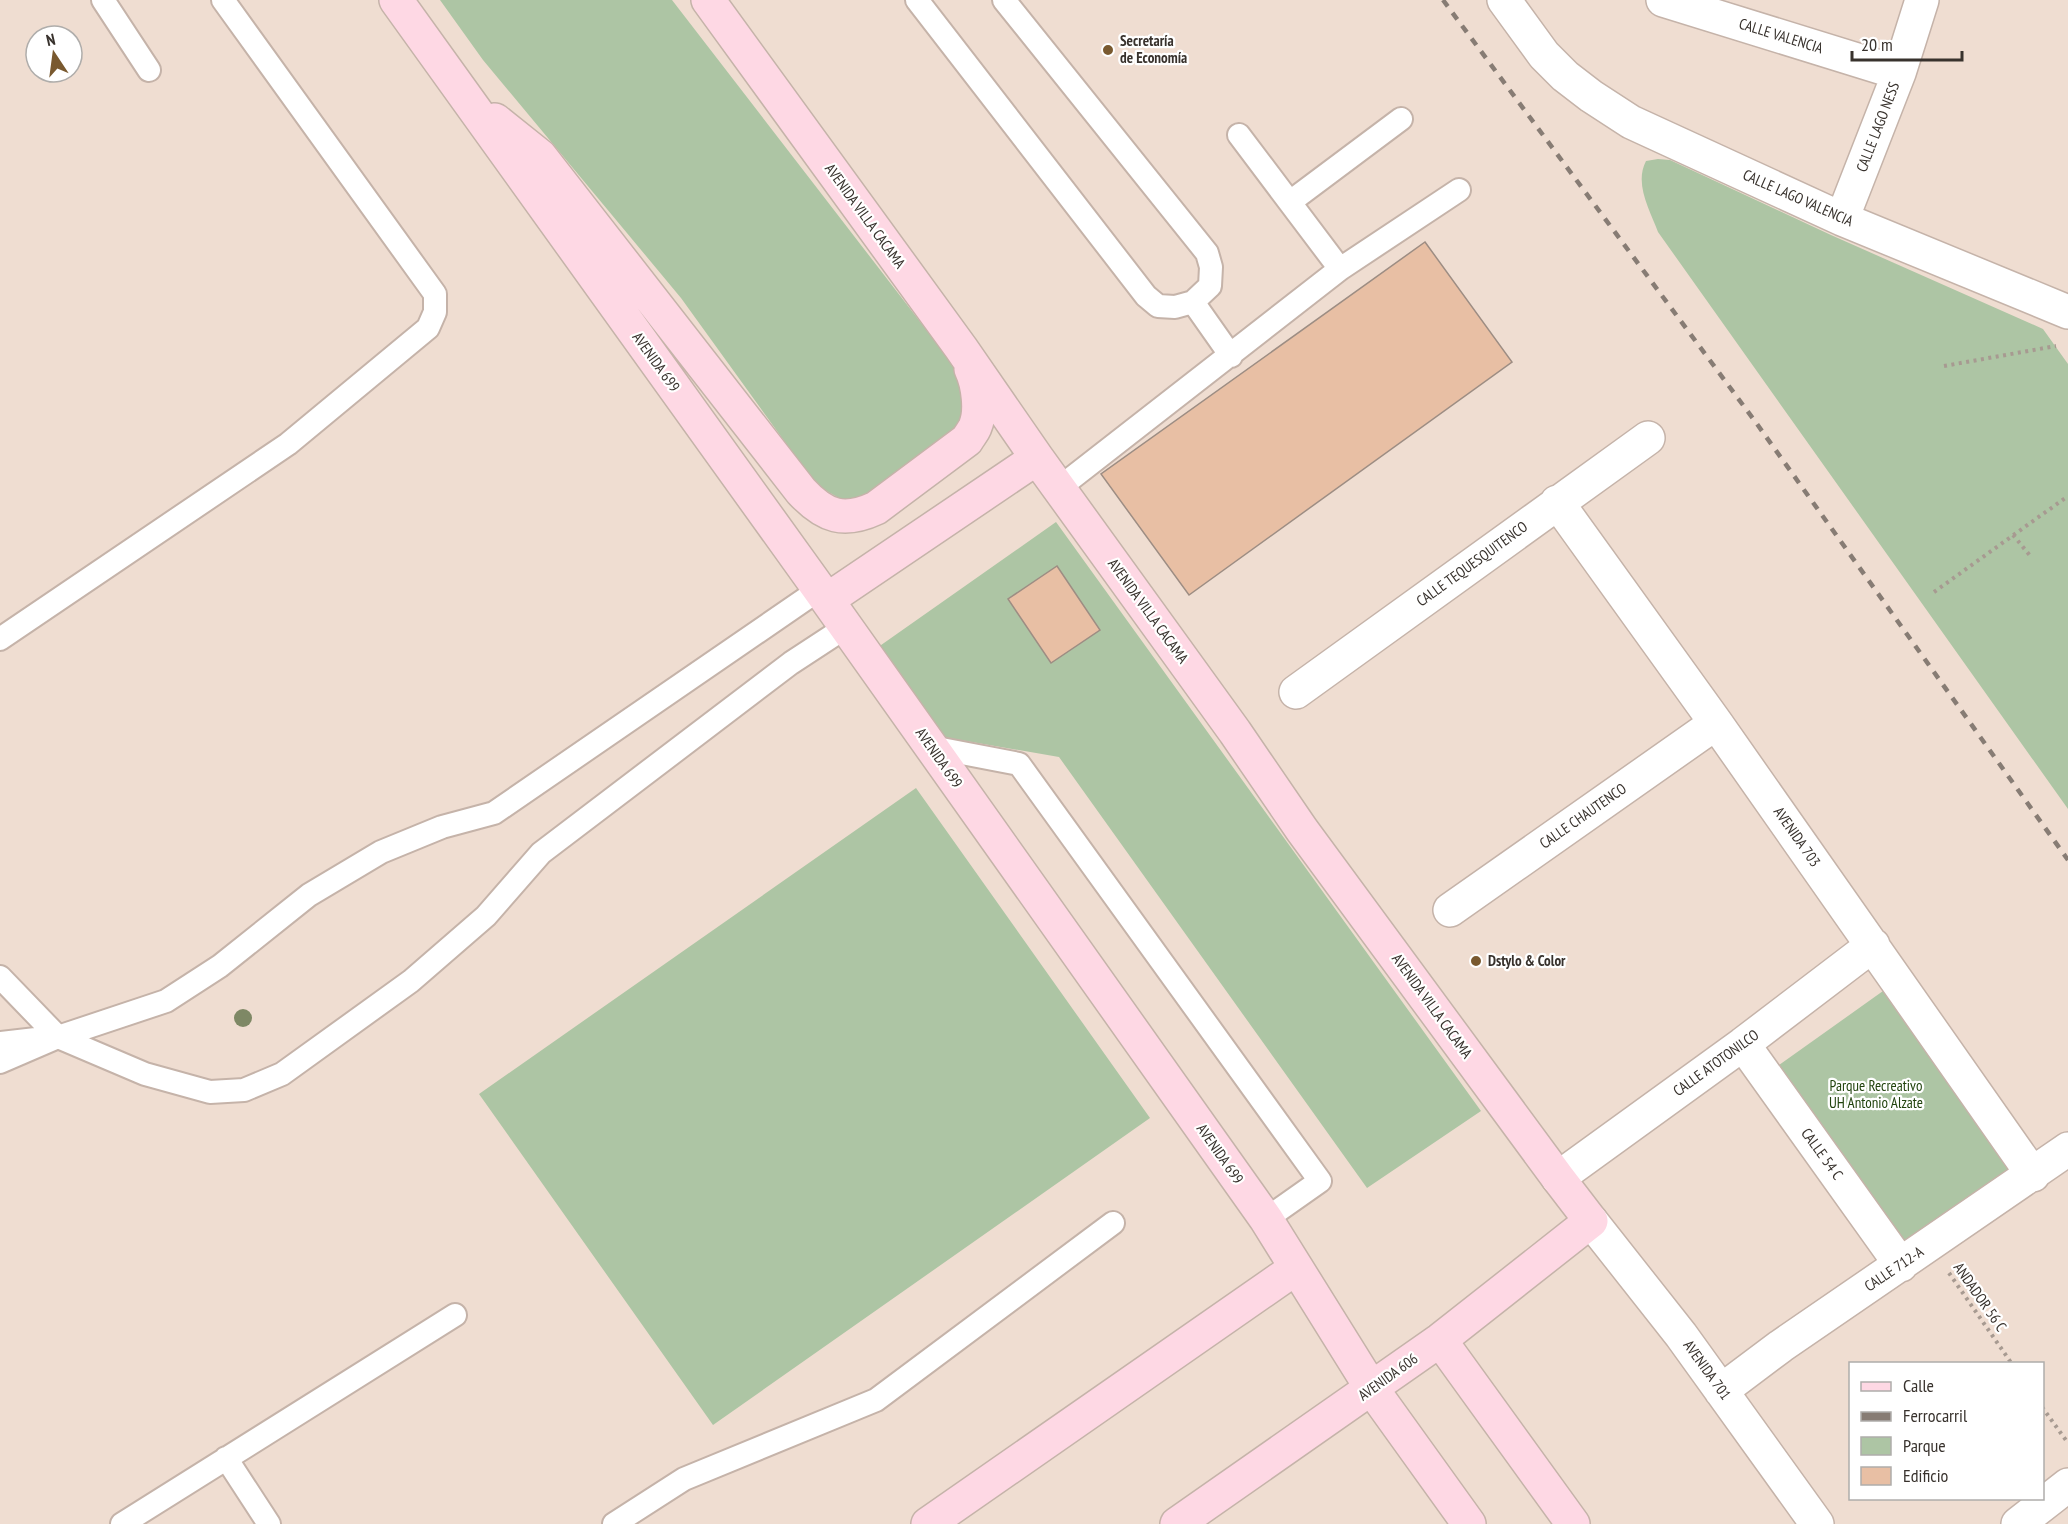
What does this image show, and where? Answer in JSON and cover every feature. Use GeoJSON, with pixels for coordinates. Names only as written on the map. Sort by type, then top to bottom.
{"type":"FeatureCollection","features":[{"type":"Feature","properties":{"kind":"street","name":"AVENIDA 699"},"geometry":{"type":"LineString","coordinates":[[396,0],[824,594],[1266,1219],[1372,1389],[1469,1524]]}},
{"type":"Feature","properties":{"kind":"street","name":"AVENIDA VILLA CACAMA"},"geometry":{"type":"LineString","coordinates":[[708,0],[961,348],[1037,458],[1235,732],[1302,830],[1591,1221]]}},
{"type":"Feature","properties":{"kind":"street","name":"CALLE LAGO VALENCIA"},"geometry":{"type":"LineString","coordinates":[[1504,0],[1544,55],[1591,96],[1631,122],[1842,219],[2068,312]]}},
{"type":"Feature","properties":{"kind":"street","name":"CALLE VALENCIA"},"geometry":{"type":"LineString","coordinates":[[1663,0],[1899,72]]}},
{"type":"Feature","properties":{"kind":"street","name":"CALLE LAGO NESS"},"geometry":{"type":"LineString","coordinates":[[1842,219],[1899,72],[1922,0]]}},
{"type":"Feature","properties":{"kind":"street"},"geometry":{"type":"LineString","coordinates":[[461,92],[540,156],[801,491],[814,505],[829,513],[849,517],[876,508],[967,440],[975,427],[979,411],[975,377],[961,348]]}},
{"type":"Feature","properties":{"kind":"street","name":"CALLE TEQUESQUITENCO"},"geometry":{"type":"LineString","coordinates":[[1296,692],[1648,438]]}},
{"type":"Feature","properties":{"kind":"street"},"geometry":{"type":"LineString","coordinates":[[824,594],[1037,458]]}},
{"type":"Feature","properties":{"kind":"street","name":"AVENIDA 703"},"geometry":{"type":"LineString","coordinates":[[1557,502],[1716,723],[2033,1174]]}},
{"type":"Feature","properties":{"kind":"street","name":"CALLE CHAUTENCO"},"geometry":{"type":"LineString","coordinates":[[1450,910],[1716,723]]}},
{"type":"Feature","properties":{"kind":"street","name":"CALLE ATOTONILCO"},"geometry":{"type":"LineString","coordinates":[[1558,1178],[1743,1044],[1873,945]]}},
{"type":"Feature","properties":{"kind":"street","name":"CALLE 54 C"},"geometry":{"type":"LineString","coordinates":[[1743,1044],[1901,1265]]}},
{"type":"Feature","properties":{"kind":"street","name":"CALLE 712-A"},"geometry":{"type":"LineString","coordinates":[[1721,1391],[1781,1346],[2068,1149]]}},
{"type":"Feature","properties":{"kind":"street","name":"AVENIDA 606"},"geometry":{"type":"LineString","coordinates":[[1177,1524],[1440,1340],[1591,1221]]}},
{"type":"Feature","properties":{"kind":"street","name":"AVENIDA 701"},"geometry":{"type":"LineString","coordinates":[[1591,1221],[1682,1335],[1817,1524]]}},
{"type":"Feature","properties":{"kind":"street"},"geometry":{"type":"LineString","coordinates":[[928,1524],[1296,1268]]}},
{"type":"Feature","properties":{"kind":"street"},"geometry":{"type":"LineString","coordinates":[[1440,1340],[1573,1524]]}},
{"type":"Feature","properties":{"kind":"street"},"geometry":{"type":"LineString","coordinates":[[2018,1524],[2068,1485]]}},
{"type":"Feature","properties":{"kind":"lane"},"geometry":{"type":"LineString","coordinates":[[103,0],[149,70]]}},
{"type":"Feature","properties":{"kind":"lane"},"geometry":{"type":"LineString","coordinates":[[0,639],[288,444],[428,328],[435,312],[435,294],[223,0]]}},
{"type":"Feature","properties":{"kind":"lane"},"geometry":{"type":"LineString","coordinates":[[917,0],[1146,296],[1158,306],[1175,307],[1193,302],[1210,286],[1211,267],[1207,253],[1004,0]]}},
{"type":"Feature","properties":{"kind":"lane"},"geometry":{"type":"LineString","coordinates":[[1290,202],[1401,118]]}},
{"type":"Feature","properties":{"kind":"lane"},"geometry":{"type":"LineString","coordinates":[[1239,135],[1340,269]]}},
{"type":"Feature","properties":{"kind":"lane"},"geometry":{"type":"LineString","coordinates":[[1059,488],[1340,269],[1459,190]]}},
{"type":"Feature","properties":{"kind":"lane"},"geometry":{"type":"LineString","coordinates":[[1193,302],[1231,356]]}},
{"type":"Feature","properties":{"kind":"lane"},"geometry":{"type":"LineString","coordinates":[[0,1062],[58,1036],[166,1001],[220,966],[309,895],[381,852],[442,827],[494,813],[824,594]]}},
{"type":"Feature","properties":{"kind":"lane"},"geometry":{"type":"LineString","coordinates":[[0,977],[58,1036],[145,1074],[210,1092],[243,1090],[282,1074],[411,981],[478,923],[541,853],[791,663],[846,627]]}},
{"type":"Feature","properties":{"kind":"lane"},"geometry":{"type":"LineString","coordinates":[[931,747],[1019,764],[1320,1180],[1266,1219]]}},
{"type":"Feature","properties":{"kind":"lane"},"geometry":{"type":"LineString","coordinates":[[0,1043],[58,1036]]}},
{"type":"Feature","properties":{"kind":"lane"},"geometry":{"type":"LineString","coordinates":[[614,1524],[684,1479],[876,1400],[1113,1223]]}},
{"type":"Feature","properties":{"kind":"lane"},"geometry":{"type":"LineString","coordinates":[[122,1524],[455,1315]]}},
{"type":"Feature","properties":{"kind":"lane"},"geometry":{"type":"LineString","coordinates":[[226,1458],[269,1524]]}},
{"type":"Feature","properties":{"kind":"path"},"geometry":{"type":"LineString","coordinates":[[1944,366],[2059,345]]}},
{"type":"Feature","properties":{"kind":"path"},"geometry":{"type":"LineString","coordinates":[[1934,592],[2068,496]]}},
{"type":"Feature","properties":{"kind":"path"},"geometry":{"type":"LineString","coordinates":[[2013,535],[2032,558]]}},
{"type":"Feature","properties":{"kind":"path","name":"ANDADOR 56 C"},"geometry":{"type":"LineString","coordinates":[[1929,1245],[2011,1362]]}},
{"type":"Feature","properties":{"kind":"path"},"geometry":{"type":"LineString","coordinates":[[2044,1408],[2068,1443]]}},
{"type":"Feature","properties":{"kind":"green space"},"geometry":{"type":"Polygon","coordinates":[[[440,0],[672,0],[972,389],[974,416],[870,500],[846,502],[816,485],[681,298],[483,60],[440,0]]]}},
{"type":"Feature","properties":{"kind":"green space"},"geometry":{"type":"Polygon","coordinates":[[[1670,160],[1831,235],[2043,329],[2068,364],[2068,809],[1658,232],[1644,197],[1642,179],[1646,161],[1670,160]]]}},
{"type":"Feature","properties":{"kind":"green space"},"geometry":{"type":"Polygon","coordinates":[[[1056,522],[1481,1111],[1367,1188],[1059,757],[937,736],[874,650],[1056,522]]]}},
{"type":"Feature","properties":{"kind":"green space"},"geometry":{"type":"Polygon","coordinates":[[[916,788],[1150,1118],[713,1425],[479,1094],[916,788]]]}},
{"type":"Feature","properties":{"kind":"green space","name":"Parque Recreativo UH Antonio Alzate"},"geometry":{"type":"Polygon","coordinates":[[[1883,991],[2015,1177],[1907,1254],[1775,1068],[1883,991]]]}},
{"type":"Feature","properties":{"kind":"building"},"geometry":{"type":"Polygon","coordinates":[[[1425,242],[1512,362],[1189,595],[1101,474],[1425,242]]]}},
{"type":"Feature","properties":{"kind":"building"},"geometry":{"type":"Polygon","coordinates":[[[1057,566],[1100,630],[1051,663],[1008,599],[1057,566]]]}},
{"type":"Feature","properties":{"kind":"railway"},"geometry":{"type":"LineString","coordinates":[[1443,0],[1757,424],[2068,860]]}},
{"type":"Feature","properties":{"kind":"place","name":"Secretaría de Economía"},"geometry":{"type":"Point","coordinates":[1108,50]}},
{"type":"Feature","properties":{"kind":"place","name":"Dstylo & Color"},"geometry":{"type":"Point","coordinates":[1476,961]}}]}
